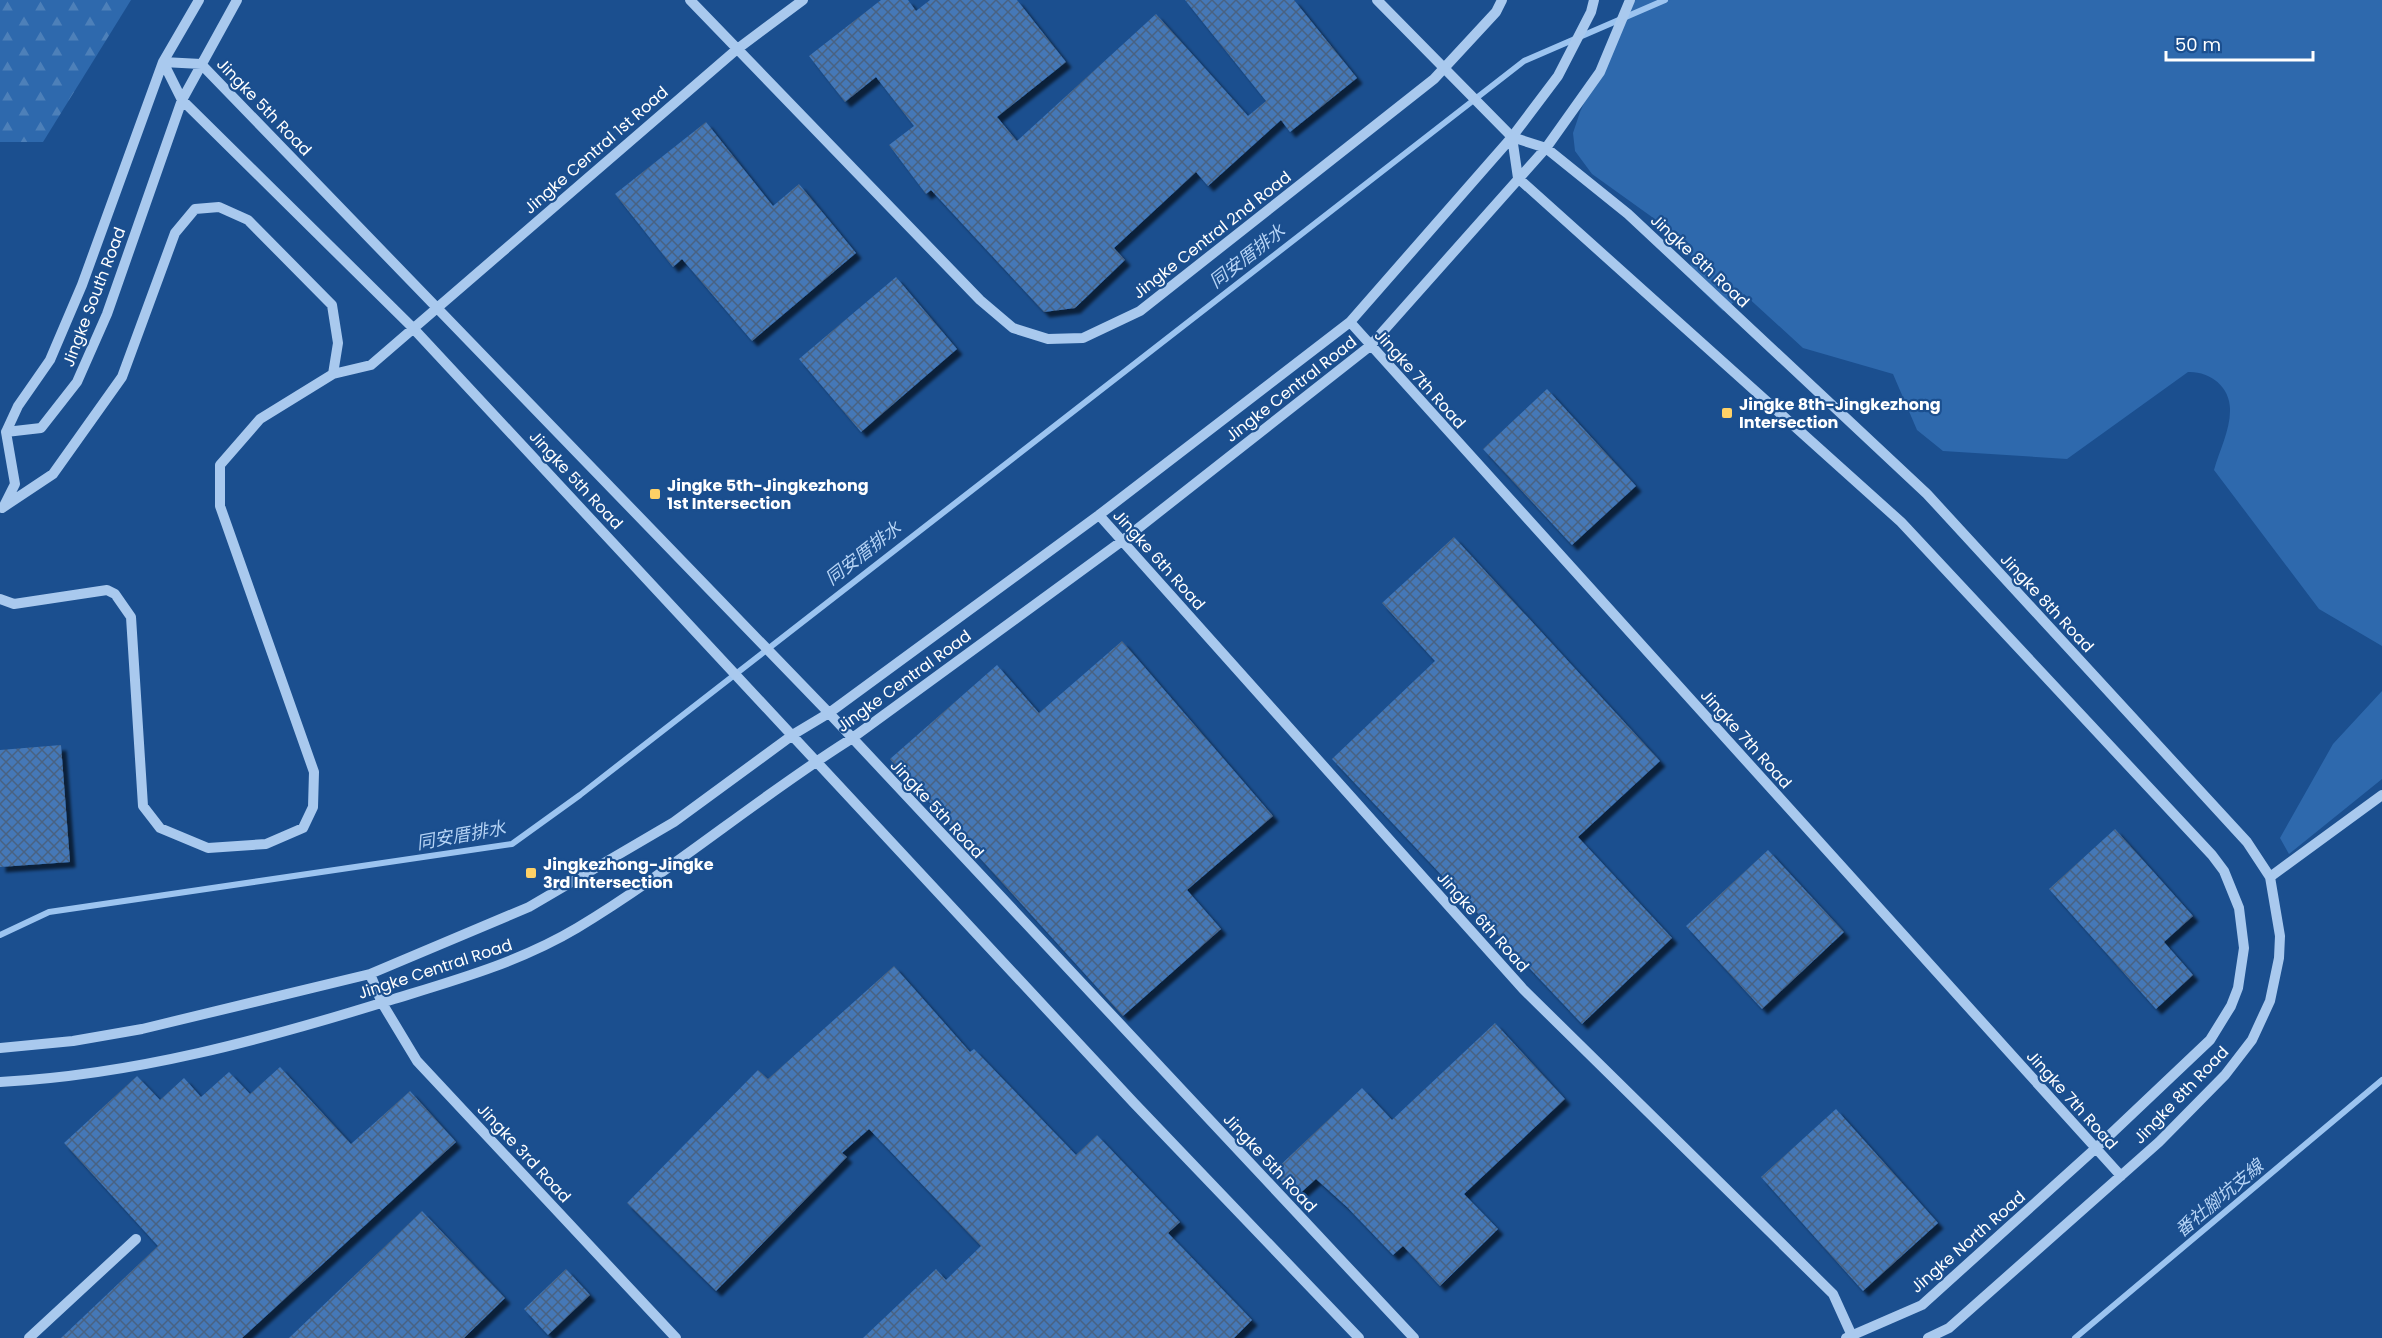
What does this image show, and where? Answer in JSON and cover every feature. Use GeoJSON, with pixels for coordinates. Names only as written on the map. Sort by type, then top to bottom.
{"type":"FeatureCollection","features":[{"type":"Feature","properties":{"kind":"street","name":"Jingke South Road"},"geometry":{"type":"LineString","coordinates":[[6,432],[18,406],[50,360],[82,285],[163,62],[199,0]]}},
{"type":"Feature","properties":{"kind":"street","name":"Jingke South Road"},"geometry":{"type":"LineString","coordinates":[[6,432],[41,428],[77,382],[107,314],[182,99],[237,0]]}},
{"type":"Feature","properties":{"kind":"street","name":"Jingke Central 2nd Road"},"geometry":{"type":"LineString","coordinates":[[690,0],[980,300],[1013,328],[1048,339],[1083,338],[1140,311],[1434,79],[1496,12],[1502,0]]}},
{"type":"Feature","properties":{"kind":"street","name":"Jingke Central 1st Road"},"geometry":{"type":"LineString","coordinates":[[0,599],[14,604],[107,590],[116,594],[131,617],[143,806],[160,828],[208,848],[266,844],[303,828],[313,807],[315,772],[220,506],[220,465],[260,419],[333,374],[370,365],[736,50],[803,0]]}},
{"type":"Feature","properties":{"kind":"street","name":"Jingke 8th Road"},"geometry":{"type":"LineString","coordinates":[[1377,0],[1512,137],[1546,148],[1628,214],[1927,494],[2247,842],[2270,877],[2278,916],[2279,958],[2273,990],[2262,1021],[2240,1059],[2121,1176]]}},
{"type":"Feature","properties":{"kind":"street","name":"Jingke Central Road"},"geometry":{"type":"LineString","coordinates":[[0,1048],[73,1041],[142,1029],[370,974],[529,907],[674,822],[794,734],[829,713],[1099,515],[1350,322],[1512,137],[1558,76],[1591,12],[1594,0]]}},
{"type":"Feature","properties":{"kind":"street","name":"Jingke Central Road"},"geometry":{"type":"LineString","coordinates":[[0,1082],[99,1072],[168,1060],[252,1040],[382,1003],[512,960],[575,929],[638,890],[816,761],[851,739],[1122,541],[1370,346],[1546,148],[1600,72],[1630,0]]}},
{"type":"Feature","properties":{"kind":"street","name":"Jingke 5th Road"},"geometry":{"type":"LineString","coordinates":[[163,62],[201,64],[829,713],[1414,1338]]}},
{"type":"Feature","properties":{"kind":"street","name":"Jingke 5th Road"},"geometry":{"type":"LineString","coordinates":[[163,62],[182,99],[412,327],[794,734],[816,761],[1126,1094],[1359,1338]]}},
{"type":"Feature","properties":{"kind":"street"},"geometry":{"type":"LineString","coordinates":[[1512,137],[1518,178]]}},
{"type":"Feature","properties":{"kind":"street","name":"Jingke 8th Road"},"geometry":{"type":"LineString","coordinates":[[1518,178],[1901,522],[2212,855],[2224,871],[2239,908],[2244,948],[2238,988],[2231,1006],[2210,1040],[2096,1148]]}},
{"type":"Feature","properties":{"kind":"street"},"geometry":{"type":"LineString","coordinates":[[1,511],[53,474],[122,377],[174,233],[195,208],[219,207],[248,220],[332,305],[338,343],[333,374]]}},
{"type":"Feature","properties":{"kind":"street","name":"Jingke 7th Road"},"geometry":{"type":"LineString","coordinates":[[1350,322],[2121,1176]]}},
{"type":"Feature","properties":{"kind":"street"},"geometry":{"type":"LineString","coordinates":[[1,511],[15,484],[6,432]]}},
{"type":"Feature","properties":{"kind":"street","name":"Jingke 6th Road"},"geometry":{"type":"LineString","coordinates":[[1099,515],[1523,989],[1833,1294],[1850,1337]]}},
{"type":"Feature","properties":{"kind":"street"},"geometry":{"type":"LineString","coordinates":[[2270,877],[2382,795]]}},
{"type":"Feature","properties":{"kind":"street","name":"Jingke 3rd Road"},"geometry":{"type":"LineString","coordinates":[[370,974],[382,1003],[417,1061],[676,1338]]}},
{"type":"Feature","properties":{"kind":"street","name":"Jingke North Road"},"geometry":{"type":"LineString","coordinates":[[1850,1337],[1922,1305],[2096,1148]]}},
{"type":"Feature","properties":{"kind":"street"},"geometry":{"type":"LineString","coordinates":[[1928,1338],[1949,1328],[2121,1176]]}},
{"type":"Feature","properties":{"kind":"street"},"geometry":{"type":"LineString","coordinates":[[29,1338],[136,1239]]}},
{"type":"Feature","properties":{"kind":"green space"},"geometry":{"type":"Polygon","coordinates":[[[0,0],[131,0],[43,142],[0,142],[0,0]]]}},
{"type":"Feature","properties":{"kind":"green space"},"geometry":{"type":"Polygon","coordinates":[[[1631,0],[2382,0],[2382,646],[2319,609],[2214,470],[2226,433],[2230,411],[2223,388],[2218,382],[2204,374],[2188,372],[2067,459],[1943,451],[1917,430],[1893,374],[1803,348],[1744,294],[1723,311],[1690,279],[1691,245],[1592,174],[1575,151],[1573,133],[1580,112],[1631,0]]]}},
{"type":"Feature","properties":{"kind":"green space"},"geometry":{"type":"Polygon","coordinates":[[[2382,691],[2382,779],[2289,854],[2280,838],[2333,744],[2382,691]]]}},
{"type":"Feature","properties":{"kind":"building"},"geometry":{"type":"Polygon","coordinates":[[[881,0],[908,0],[916,11],[930,0],[1017,0],[1066,62],[997,117],[1017,141],[1156,14],[1248,116],[1266,101],[1185,0],[1294,0],[1357,78],[1290,132],[1281,120],[1208,186],[1196,172],[1114,248],[1125,260],[1075,308],[1044,312],[931,190],[926,194],[889,145],[914,126],[876,77],[845,102],[809,56],[881,0]]]}},
{"type":"Feature","properties":{"kind":"building"},"geometry":{"type":"Polygon","coordinates":[[[706,122],[773,206],[799,184],[856,253],[752,341],[682,259],[673,267],[615,194],[706,122]]]}},
{"type":"Feature","properties":{"kind":"building"},"geometry":{"type":"Polygon","coordinates":[[[896,277],[957,349],[861,432],[799,359],[896,277]]]}},
{"type":"Feature","properties":{"kind":"building"},"geometry":{"type":"Polygon","coordinates":[[[1547,389],[1636,486],[1572,545],[1483,449],[1547,389]]]}},
{"type":"Feature","properties":{"kind":"building"},"geometry":{"type":"Polygon","coordinates":[[[1454,537],[1660,761],[1578,837],[1672,938],[1582,1024],[1332,759],[1435,661],[1382,603],[1454,537]]]}},
{"type":"Feature","properties":{"kind":"building"},"geometry":{"type":"Polygon","coordinates":[[[1122,641],[1273,816],[1187,890],[1221,929],[1123,1016],[890,759],[997,665],[1039,713],[1122,641]]]}},
{"type":"Feature","properties":{"kind":"building"},"geometry":{"type":"Polygon","coordinates":[[[61,745],[70,862],[0,867],[0,750],[61,745]]]}},
{"type":"Feature","properties":{"kind":"building"},"geometry":{"type":"Polygon","coordinates":[[[2115,829],[2193,916],[2164,942],[2193,975],[2156,1009],[2049,889],[2115,829]]]}},
{"type":"Feature","properties":{"kind":"building"},"geometry":{"type":"Polygon","coordinates":[[[1768,850],[1844,932],[1762,1009],[1686,926],[1768,850]]]}},
{"type":"Feature","properties":{"kind":"building"},"geometry":{"type":"Polygon","coordinates":[[[894,966],[970,1052],[974,1049],[1076,1155],[1097,1135],[1180,1222],[1168,1233],[1252,1320],[1234,1338],[863,1338],[936,1269],[946,1280],[981,1246],[869,1129],[842,1153],[847,1157],[716,1291],[627,1203],[758,1070],[768,1079],[894,966]]]}},
{"type":"Feature","properties":{"kind":"building"},"geometry":{"type":"Polygon","coordinates":[[[1495,1023],[1565,1099],[1464,1194],[1498,1229],[1440,1286],[1403,1246],[1393,1255],[1347,1207],[1316,1179],[1296,1197],[1273,1172],[1362,1088],[1392,1120],[1495,1023]]]}},
{"type":"Feature","properties":{"kind":"building"},"geometry":{"type":"Polygon","coordinates":[[[280,1067],[351,1144],[410,1091],[456,1142],[242,1338],[61,1338],[158,1246],[64,1143],[137,1076],[160,1100],[184,1078],[201,1097],[229,1072],[250,1094],[280,1067]]]}},
{"type":"Feature","properties":{"kind":"building"},"geometry":{"type":"Polygon","coordinates":[[[1836,1109],[1938,1223],[1863,1291],[1761,1177],[1836,1109]]]}},
{"type":"Feature","properties":{"kind":"building"},"geometry":{"type":"Polygon","coordinates":[[[422,1211],[505,1298],[464,1338],[289,1338],[422,1211]]]}},
{"type":"Feature","properties":{"kind":"building"},"geometry":{"type":"Polygon","coordinates":[[[566,1269],[590,1295],[548,1335],[524,1309],[566,1269]]]}},
{"type":"Feature","properties":{"kind":"waterway","name":"同安厝排水"},"geometry":{"type":"LineString","coordinates":[[0,935],[49,912],[512,844],[580,795],[1524,61],[1665,0]]}},
{"type":"Feature","properties":{"kind":"waterway","name":"番社腳坑支線"},"geometry":{"type":"LineString","coordinates":[[2075,1338],[2382,1080]]}},
{"type":"Feature","properties":{"kind":"place","name":"Jingke 8th-Jingkezhong Intersection"},"geometry":{"type":"Point","coordinates":[1727,413]}},
{"type":"Feature","properties":{"kind":"place","name":"Jingke 5th-Jingkezhong 1st Intersection"},"geometry":{"type":"Point","coordinates":[655,494]}},
{"type":"Feature","properties":{"kind":"place","name":"Jingkezhong-Jingke 3rd Intersection"},"geometry":{"type":"Point","coordinates":[531,873]}}]}
